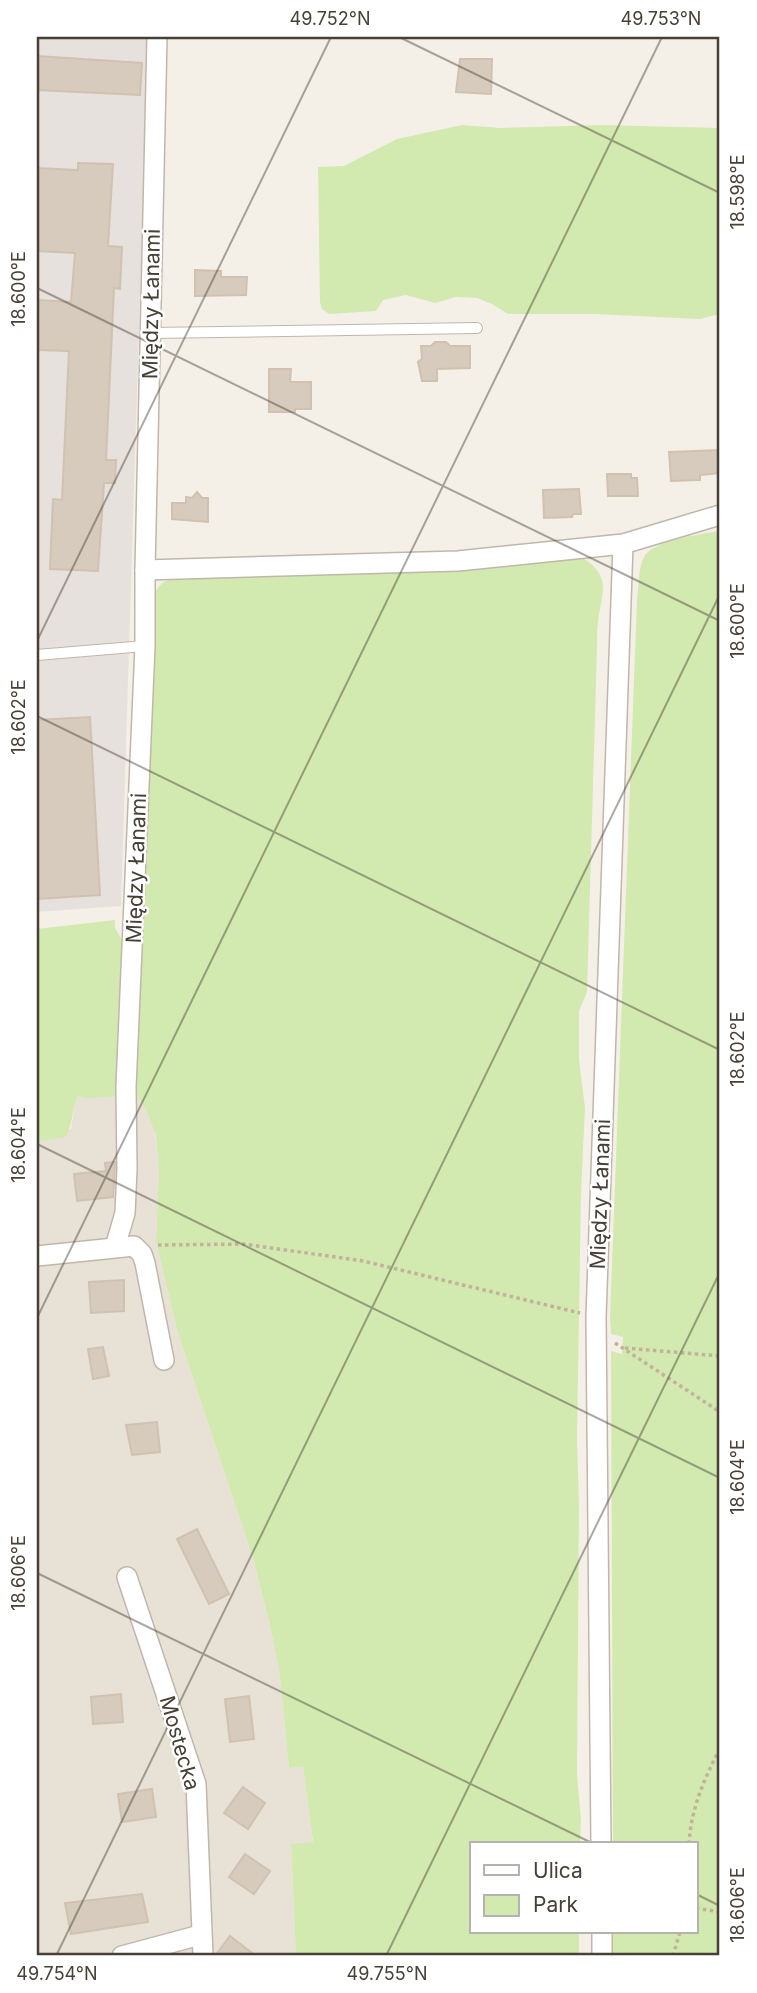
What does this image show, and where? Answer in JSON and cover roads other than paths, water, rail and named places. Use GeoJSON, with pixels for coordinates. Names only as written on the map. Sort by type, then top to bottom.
{"type":"FeatureCollection","features":[{"type":"Feature","properties":{"kind":"street","name":"Między Łanami"},"geometry":{"type":"LineString","coordinates":[[124,1247],[127,1180],[126,1087],[145,646],[157,37]]}},
{"type":"Feature","properties":{"kind":"street"},"geometry":{"type":"LineString","coordinates":[[145,570],[458,561],[623,544],[720,515]]}},
{"type":"Feature","properties":{"kind":"street","name":"Między Łanami"},"geometry":{"type":"LineString","coordinates":[[601,1842],[596,1324],[623,544]]}},
{"type":"Feature","properties":{"kind":"street"},"geometry":{"type":"LineString","coordinates":[[37,1256],[124,1247],[142,1254],[164,1360]]}},
{"type":"Feature","properties":{"kind":"street","name":"Mostecka"},"geometry":{"type":"LineString","coordinates":[[127,1577],[196,1784],[200,1935],[203,1956]]}},
{"type":"Feature","properties":{"kind":"street"},"geometry":{"type":"LineString","coordinates":[[602,1934],[602,1956]]}},
{"type":"Feature","properties":{"kind":"street"},"geometry":{"type":"LineString","coordinates":[[122,1956],[200,1935]]}},
{"type":"Feature","properties":{"kind":"lane"},"geometry":{"type":"LineString","coordinates":[[150,333],[478,328]]}},
{"type":"Feature","properties":{"kind":"lane"},"geometry":{"type":"LineString","coordinates":[[37,655],[145,646]]}}]}
